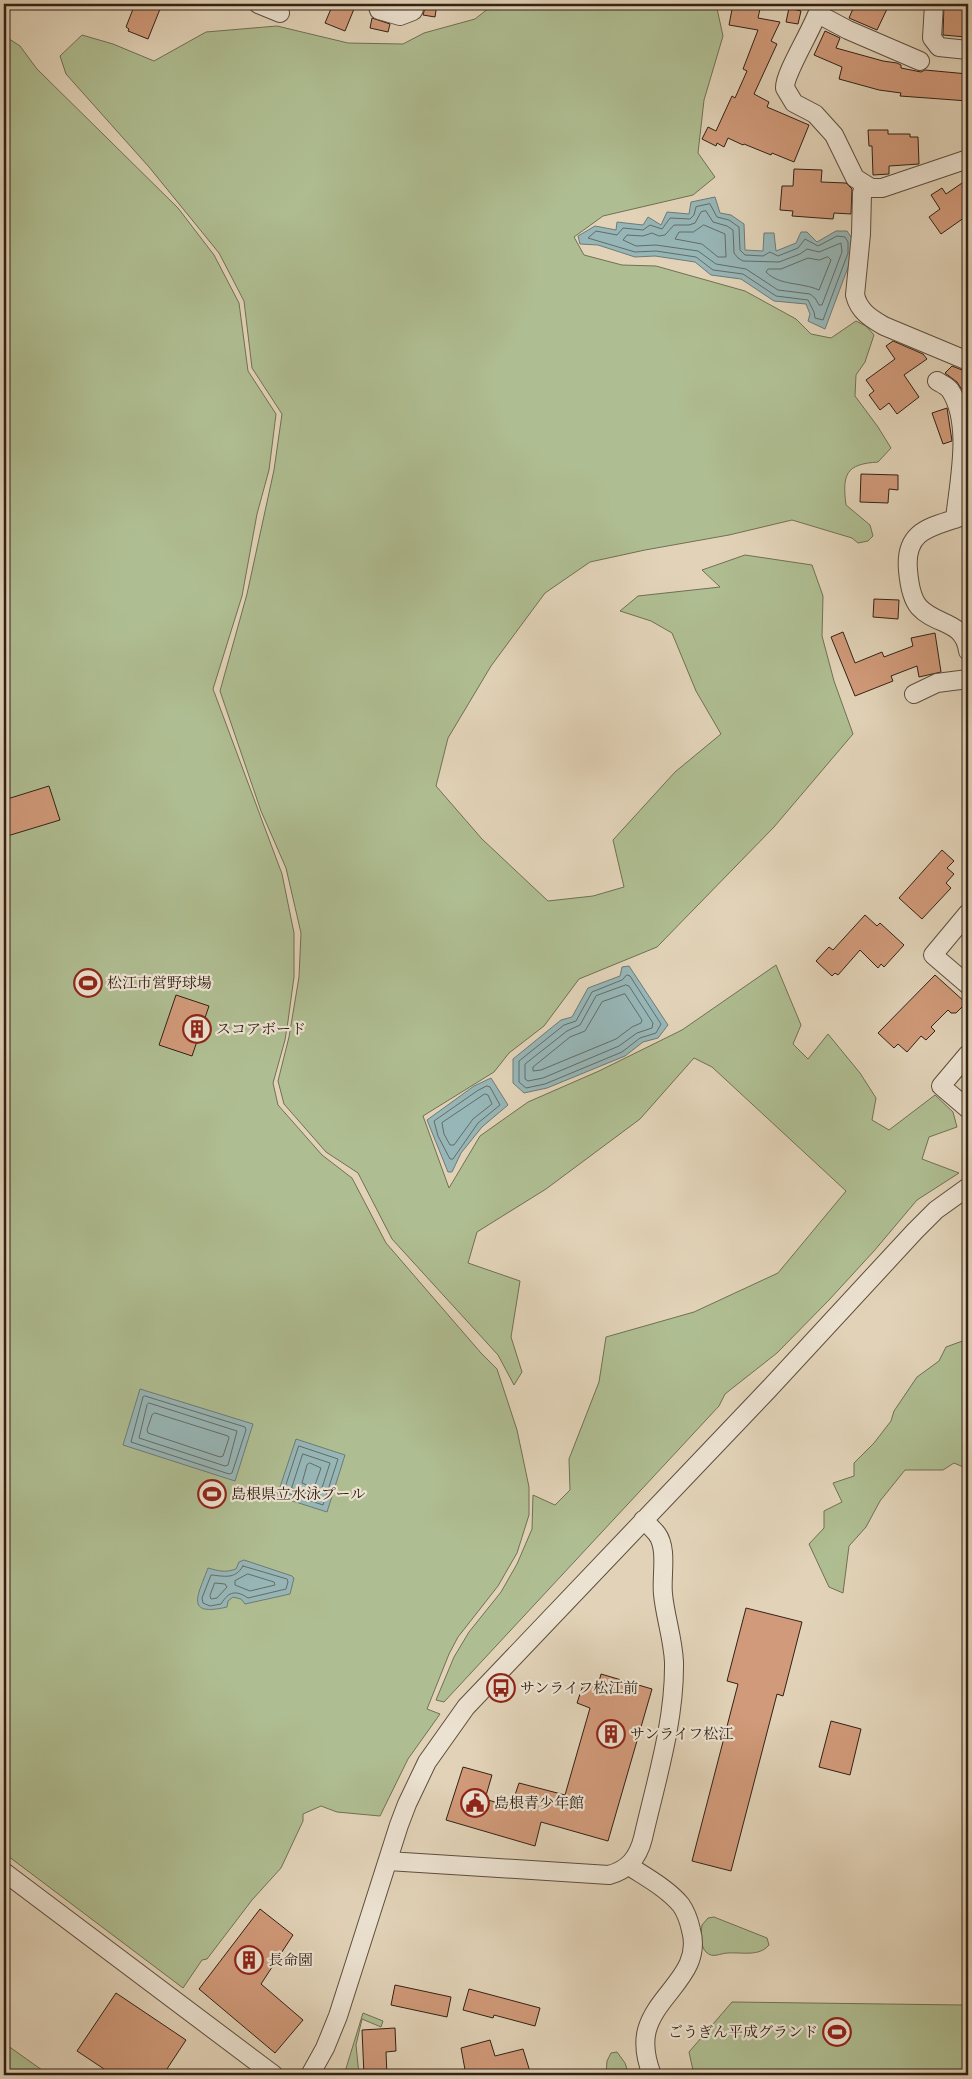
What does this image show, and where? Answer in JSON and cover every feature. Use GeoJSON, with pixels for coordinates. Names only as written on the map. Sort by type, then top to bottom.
{"type":"FeatureCollection","features":[{"type":"Feature","properties":{"kind":"street"},"geometry":{"type":"LineString","coordinates":[[258,4],[280,13]]}},
{"type":"Feature","properties":{"kind":"street"},"geometry":{"type":"LineString","coordinates":[[377,4],[379,10],[400,16],[413,11],[416,4]]}},
{"type":"Feature","properties":{"kind":"street"},"geometry":{"type":"LineString","coordinates":[[934,4],[932,38],[939,47],[968,50]]}},
{"type":"Feature","properties":{"kind":"street"},"geometry":{"type":"LineString","coordinates":[[920,62],[848,30],[819,9],[787,76],[785,88],[788,96],[794,103],[822,120],[834,135],[855,178],[871,188],[882,188],[968,159]]}},
{"type":"Feature","properties":{"kind":"street"},"geometry":{"type":"LineString","coordinates":[[864,185],[855,295],[857,304],[872,319],[884,326],[968,361]]}},
{"type":"Feature","properties":{"kind":"street"},"geometry":{"type":"LineString","coordinates":[[938,381],[950,390],[955,397],[966,427],[962,517],[941,522],[917,535],[908,555],[909,581],[918,606],[957,629],[967,642],[968,651]]}},
{"type":"Feature","properties":{"kind":"street"},"geometry":{"type":"LineString","coordinates":[[914,694],[937,683],[968,679]]}},
{"type":"Feature","properties":{"kind":"street"},"geometry":{"type":"LineString","coordinates":[[968,913],[933,955],[968,985]]}},
{"type":"Feature","properties":{"kind":"street"},"geometry":{"type":"LineString","coordinates":[[968,1054],[941,1086],[968,1109]]}},
{"type":"Feature","properties":{"kind":"street"},"geometry":{"type":"LineString","coordinates":[[310,2075],[325,2048],[338,2016],[398,1825],[427,1762],[466,1706],[936,1210],[968,1188]]}},
{"type":"Feature","properties":{"kind":"street"},"geometry":{"type":"LineString","coordinates":[[388,1860],[609,1875],[624,1870],[629,1866],[638,1852],[643,1838],[665,1738],[673,1683],[672,1650],[662,1579],[660,1542],[657,1534],[643,1520]]}},
{"type":"Feature","properties":{"kind":"street"},"geometry":{"type":"LineString","coordinates":[[629,1866],[677,1901],[686,1914],[692,1934],[691,1958],[685,1973],[660,2004],[646,2033],[646,2055],[652,2075]]}},
{"type":"Feature","properties":{"kind":"street"},"geometry":{"type":"LineString","coordinates":[[4,1872],[274,2075]]}},
{"type":"Feature","properties":{"kind":"green space"},"geometry":{"type":"Polygon","coordinates":[[[494,4],[716,4],[723,36],[704,100],[698,153],[715,177],[693,195],[603,216],[574,237],[584,255],[622,265],[656,266],[745,291],[796,319],[811,334],[831,338],[856,321],[866,326],[874,335],[865,362],[856,375],[855,396],[891,448],[878,462],[867,463],[853,468],[846,478],[846,505],[870,525],[873,536],[868,541],[858,543],[852,538],[792,520],[729,535],[590,562],[545,593],[491,666],[448,738],[436,786],[482,839],[548,901],[593,896],[624,887],[613,840],[675,772],[721,734],[696,691],[672,633],[651,621],[620,611],[638,596],[720,587],[702,570],[745,555],[812,565],[823,596],[822,636],[834,681],[853,734],[774,827],[657,947],[579,979],[544,1026],[509,1053],[494,1072],[423,1116],[449,1188],[480,1136],[528,1102],[599,1071],[682,1030],[776,965],[801,1025],[793,1044],[808,1059],[828,1034],[860,1073],[876,1098],[872,1120],[889,1130],[935,1095],[953,1112],[957,1127],[929,1137],[922,1159],[959,1173],[917,1200],[874,1251],[777,1353],[725,1394],[719,1406],[444,1702],[436,1700],[454,1657],[469,1632],[501,1592],[517,1564],[532,1529],[533,1495],[555,1505],[570,1490],[569,1459],[599,1382],[606,1337],[694,1312],[778,1273],[846,1191],[712,1067],[694,1058],[640,1119],[546,1189],[477,1232],[468,1263],[520,1281],[511,1337],[522,1372],[514,1385],[498,1355],[392,1239],[358,1173],[326,1152],[284,1104],[278,1081],[289,1037],[299,977],[301,933],[286,868],[261,811],[220,691],[247,594],[274,470],[282,414],[252,368],[244,301],[219,253],[149,167],[66,74],[60,56],[82,35],[113,44],[154,61],[206,32],[277,26],[348,43],[403,44],[424,33],[475,19],[494,4]]]}},
{"type":"Feature","properties":{"kind":"green space"},"geometry":{"type":"Polygon","coordinates":[[[4,33],[6,37],[20,46],[37,69],[178,208],[214,255],[239,303],[248,371],[276,414],[269,470],[257,514],[242,596],[213,689],[282,874],[294,933],[294,977],[288,1021],[285,1040],[273,1083],[278,1105],[322,1155],[352,1178],[386,1243],[497,1369],[517,1430],[529,1487],[529,1515],[517,1553],[498,1586],[458,1637],[449,1654],[427,1709],[440,1714],[408,1759],[380,1816],[337,1812],[321,1806],[303,1814],[303,1821],[281,1868],[252,1900],[207,1959],[202,1960],[183,1988],[4,1853],[4,33]]]}},
{"type":"Feature","properties":{"kind":"green space"},"geometry":{"type":"Polygon","coordinates":[[[968,1339],[968,1469],[954,1463],[943,1470],[905,1470],[880,1501],[866,1527],[849,1546],[843,1593],[829,1587],[809,1544],[824,1528],[824,1511],[842,1502],[833,1483],[854,1476],[854,1463],[874,1443],[891,1421],[894,1411],[917,1377],[939,1361],[946,1347],[968,1339]]]}},
{"type":"Feature","properties":{"kind":"green space"},"geometry":{"type":"Polygon","coordinates":[[[714,1917],[767,1938],[769,1945],[755,1953],[709,1954],[704,1949],[702,1943],[702,1925],[708,1918],[714,1917]]]}},
{"type":"Feature","properties":{"kind":"green space","name":"ごうぎん平成グランド"},"geometry":{"type":"Polygon","coordinates":[[[732,2002],[962,2005],[968,2012],[968,2075],[694,2075],[689,2052],[732,2002]]]}},
{"type":"Feature","properties":{"kind":"green space"},"geometry":{"type":"Polygon","coordinates":[[[363,2013],[383,2021],[381,2027],[362,2019],[356,2045],[359,2075],[344,2075],[363,2013]]]}},
{"type":"Feature","properties":{"kind":"green space"},"geometry":{"type":"Polygon","coordinates":[[[4,2043],[49,2075],[4,2075],[4,2043]]]}},
{"type":"Feature","properties":{"kind":"green space"},"geometry":{"type":"Polygon","coordinates":[[[617,2052],[625,2063],[629,2075],[606,2075],[607,2061],[611,2053],[617,2052]]]}},
{"type":"Feature","properties":{"kind":"water"},"geometry":{"type":"Polygon","coordinates":[[[715,197],[720,213],[731,215],[744,224],[745,250],[763,251],[764,233],[774,233],[776,251],[796,243],[801,232],[807,232],[817,242],[836,231],[847,231],[853,240],[853,254],[825,329],[808,321],[810,314],[806,304],[774,301],[741,279],[711,275],[695,262],[655,256],[635,257],[598,245],[580,244],[578,236],[595,226],[616,230],[617,222],[643,225],[648,217],[661,225],[667,212],[689,214],[691,202],[715,197]]]}},
{"type":"Feature","properties":{"kind":"water"},"geometry":{"type":"Polygon","coordinates":[[[629,966],[668,1025],[658,1038],[643,1042],[625,1056],[547,1088],[524,1093],[513,1083],[513,1059],[561,1020],[572,1017],[588,988],[620,976],[622,967],[629,966]]]}},
{"type":"Feature","properties":{"kind":"water"},"geometry":{"type":"Polygon","coordinates":[[[491,1078],[508,1105],[482,1127],[461,1153],[452,1172],[448,1172],[427,1120],[474,1086],[491,1078]]]}},
{"type":"Feature","properties":{"kind":"water"},"geometry":{"type":"Polygon","coordinates":[[[140,1389],[253,1424],[235,1481],[123,1445],[140,1389]]]}},
{"type":"Feature","properties":{"kind":"water"},"geometry":{"type":"Polygon","coordinates":[[[296,1439],[345,1455],[327,1512],[277,1496],[296,1439]]]}},
{"type":"Feature","properties":{"kind":"water"},"geometry":{"type":"Polygon","coordinates":[[[244,1560],[292,1576],[294,1578],[290,1594],[245,1604],[241,1599],[233,1597],[228,1601],[227,1607],[213,1609],[204,1609],[199,1606],[198,1595],[208,1568],[229,1571],[236,1569],[239,1562],[244,1560]]]}},
{"type":"Feature","properties":{"kind":"building"},"geometry":{"type":"Polygon","coordinates":[[[135,4],[162,4],[148,39],[128,31],[129,29],[126,27],[135,4]]]}},
{"type":"Feature","properties":{"kind":"building"},"geometry":{"type":"Polygon","coordinates":[[[333,4],[356,4],[345,31],[325,23],[333,4]]]}},
{"type":"Feature","properties":{"kind":"building"},"geometry":{"type":"Polygon","coordinates":[[[426,4],[437,4],[435,17],[423,15],[426,4]]]}},
{"type":"Feature","properties":{"kind":"building"},"geometry":{"type":"Polygon","coordinates":[[[733,4],[761,4],[758,18],[780,22],[771,41],[777,44],[754,94],[769,102],[767,107],[809,125],[794,162],[728,138],[724,147],[717,143],[716,146],[702,139],[708,127],[716,131],[732,96],[735,98],[747,71],[743,69],[758,30],[729,25],[733,4]]]}},
{"type":"Feature","properties":{"kind":"building"},"geometry":{"type":"Polygon","coordinates":[[[855,4],[876,4],[887,9],[877,30],[849,18],[855,4]]]}},
{"type":"Feature","properties":{"kind":"building"},"geometry":{"type":"Polygon","coordinates":[[[944,4],[968,4],[966,37],[943,35],[944,4]]]}},
{"type":"Feature","properties":{"kind":"building"},"geometry":{"type":"Polygon","coordinates":[[[789,8],[801,11],[798,24],[786,22],[789,8]]]}},
{"type":"Feature","properties":{"kind":"building"},"geometry":{"type":"Polygon","coordinates":[[[372,18],[390,24],[388,32],[370,28],[372,18]]]}},
{"type":"Feature","properties":{"kind":"building"},"geometry":{"type":"Polygon","coordinates":[[[825,31],[840,38],[836,48],[897,63],[901,65],[901,68],[921,72],[925,70],[968,74],[968,101],[900,96],[901,93],[879,90],[839,79],[842,67],[814,55],[825,31]]]}},
{"type":"Feature","properties":{"kind":"building"},"geometry":{"type":"Polygon","coordinates":[[[868,130],[888,130],[888,134],[910,134],[910,137],[918,137],[919,164],[889,166],[889,174],[873,175],[872,146],[869,146],[868,130]]]}},
{"type":"Feature","properties":{"kind":"building"},"geometry":{"type":"Polygon","coordinates":[[[794,169],[822,170],[821,182],[846,183],[852,189],[851,214],[834,213],[833,219],[792,216],[793,211],[780,210],[782,186],[793,186],[794,169]]]}},
{"type":"Feature","properties":{"kind":"building"},"geometry":{"type":"Polygon","coordinates":[[[968,179],[968,215],[941,234],[929,217],[940,209],[931,195],[942,188],[946,194],[968,179]]]}},
{"type":"Feature","properties":{"kind":"building"},"geometry":{"type":"Polygon","coordinates":[[[893,341],[923,354],[927,359],[904,375],[919,397],[897,414],[889,403],[880,410],[869,395],[874,391],[866,380],[895,359],[886,346],[893,341]]]}},
{"type":"Feature","properties":{"kind":"building"},"geometry":{"type":"Polygon","coordinates":[[[952,366],[962,370],[968,376],[968,399],[957,382],[945,373],[952,366]]]}},
{"type":"Feature","properties":{"kind":"building"},"geometry":{"type":"Polygon","coordinates":[[[947,408],[952,441],[943,444],[932,413],[947,408]]]}},
{"type":"Feature","properties":{"kind":"building"},"geometry":{"type":"Polygon","coordinates":[[[861,474],[898,475],[898,490],[889,489],[888,503],[860,502],[861,474]]]}},
{"type":"Feature","properties":{"kind":"building"},"geometry":{"type":"Polygon","coordinates":[[[874,599],[899,600],[898,619],[873,617],[874,599]]]}},
{"type":"Feature","properties":{"kind":"building"},"geometry":{"type":"Polygon","coordinates":[[[843,632],[855,663],[882,652],[884,657],[913,646],[911,638],[935,633],[941,672],[919,677],[917,666],[891,676],[893,681],[855,696],[831,637],[843,632]]]}},
{"type":"Feature","properties":{"kind":"building"},"geometry":{"type":"Polygon","coordinates":[[[49,786],[60,820],[4,837],[4,800],[49,786]]]}},
{"type":"Feature","properties":{"kind":"building"},"geometry":{"type":"Polygon","coordinates":[[[942,850],[954,861],[947,868],[954,874],[946,883],[951,888],[922,919],[899,898],[942,850]]]}},
{"type":"Feature","properties":{"kind":"building"},"geometry":{"type":"Polygon","coordinates":[[[865,915],[877,926],[880,923],[904,945],[884,967],[881,964],[878,968],[860,950],[838,975],[835,973],[832,976],[816,961],[829,947],[833,950],[865,915]]]}},
{"type":"Feature","properties":{"kind":"building"},"geometry":{"type":"Polygon","coordinates":[[[935,975],[966,1003],[956,1013],[951,1013],[948,1010],[931,1027],[935,1031],[926,1040],[921,1036],[907,1052],[898,1044],[894,1048],[878,1033],[935,975]]]}},
{"type":"Feature","properties":{"kind":"building"},"geometry":{"type":"Polygon","coordinates":[[[176,995],[209,1006],[192,1056],[159,1045],[176,995]]]}},
{"type":"Feature","properties":{"kind":"building"},"geometry":{"type":"Polygon","coordinates":[[[746,1608],[802,1622],[783,1696],[777,1694],[731,1871],[692,1861],[738,1684],[727,1681],[746,1608]]]}},
{"type":"Feature","properties":{"kind":"building","name":"サンライフ松江"},"geometry":{"type":"Polygon","coordinates":[[[601,1674],[652,1689],[608,1841],[541,1822],[535,1846],[446,1820],[463,1767],[492,1775],[485,1799],[511,1807],[519,1783],[565,1795],[590,1708],[577,1703],[584,1682],[598,1686],[601,1674]]]}},
{"type":"Feature","properties":{"kind":"building"},"geometry":{"type":"Polygon","coordinates":[[[831,1721],[861,1729],[850,1775],[819,1767],[831,1721]]]}},
{"type":"Feature","properties":{"kind":"building","name":"長命園"},"geometry":{"type":"Polygon","coordinates":[[[260,1909],[293,1935],[261,1984],[303,2020],[275,2053],[199,1989],[260,1909]]]}},
{"type":"Feature","properties":{"kind":"building"},"geometry":{"type":"Polygon","coordinates":[[[395,1985],[451,1997],[447,2017],[391,2005],[395,1985]]]}},
{"type":"Feature","properties":{"kind":"building"},"geometry":{"type":"Polygon","coordinates":[[[469,1989],[540,2008],[535,2026],[494,2015],[493,2018],[463,2010],[469,1989]]]}},
{"type":"Feature","properties":{"kind":"building"},"geometry":{"type":"Polygon","coordinates":[[[116,1993],[186,2040],[163,2075],[113,2075],[77,2051],[116,1993]]]}},
{"type":"Feature","properties":{"kind":"building"},"geometry":{"type":"Polygon","coordinates":[[[395,2028],[396,2051],[386,2052],[387,2075],[364,2075],[362,2030],[395,2028]]]}},
{"type":"Feature","properties":{"kind":"building"},"geometry":{"type":"Polygon","coordinates":[[[490,2040],[495,2056],[523,2049],[531,2075],[466,2075],[461,2048],[490,2040]]]}},
{"type":"Feature","properties":{"kind":"place","name":"松江市営野球場"},"geometry":{"type":"Point","coordinates":[88,983]}},
{"type":"Feature","properties":{"kind":"place","name":"スコアボード"},"geometry":{"type":"Point","coordinates":[197,1029]}},
{"type":"Feature","properties":{"kind":"place","name":"島根県立水泳プール"},"geometry":{"type":"Point","coordinates":[212,1494]}},
{"type":"Feature","properties":{"kind":"place","name":"サンライフ松江前"},"geometry":{"type":"Point","coordinates":[501,1688]}},
{"type":"Feature","properties":{"kind":"place","name":"サンライフ松江"},"geometry":{"type":"Point","coordinates":[611,1734]}},
{"type":"Feature","properties":{"kind":"place","name":"島根青少年館"},"geometry":{"type":"Point","coordinates":[475,1803]}},
{"type":"Feature","properties":{"kind":"place","name":"長命園"},"geometry":{"type":"Point","coordinates":[249,1960]}},
{"type":"Feature","properties":{"kind":"place","name":"ごうぎん平成グランド"},"geometry":{"type":"Point","coordinates":[837,2032]}}]}
